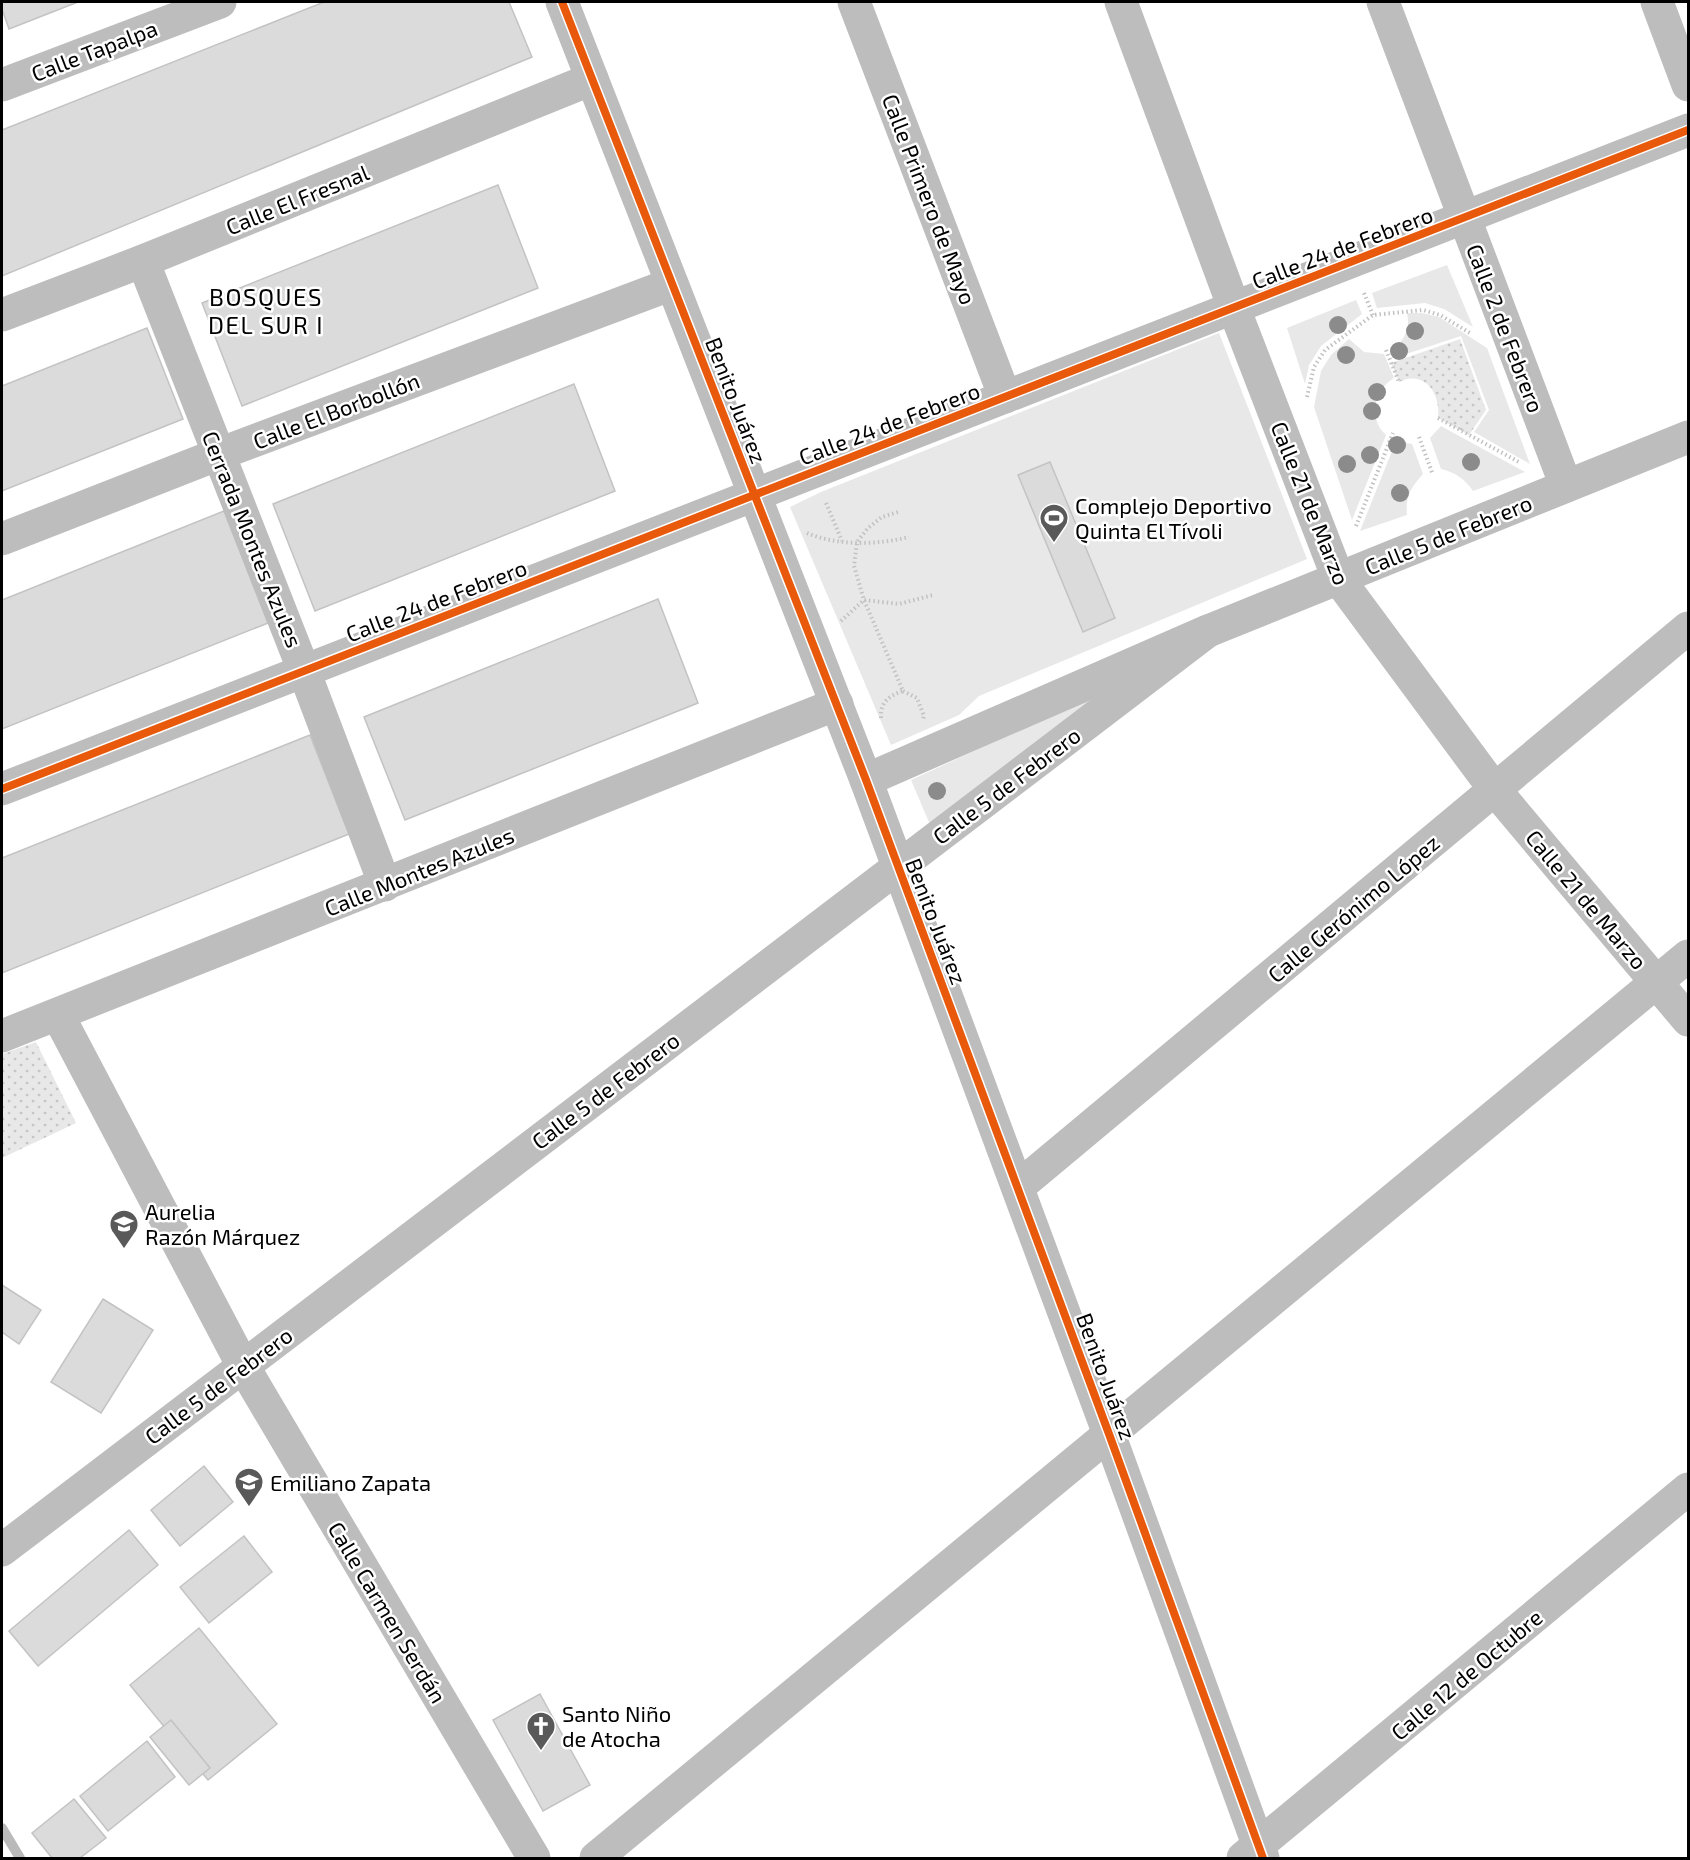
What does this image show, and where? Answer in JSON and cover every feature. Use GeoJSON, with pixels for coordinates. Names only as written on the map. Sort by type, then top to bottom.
{"type":"FeatureCollection","features":[{"type":"Feature","properties":{"kind":"street","name":"Calle Tapalpa"},"geometry":{"type":"LineString","coordinates":[[2,85],[220,2]]}},
{"type":"Feature","properties":{"kind":"street","name":"Benito Juárez"},"geometry":{"type":"LineString","coordinates":[[562,2],[866,780],[1110,1434],[1254,1854]]}},
{"type":"Feature","properties":{"kind":"street","name":"Calle Primero de Mayo"},"geometry":{"type":"LineString","coordinates":[[854,2],[1005,397]]}},
{"type":"Feature","properties":{"kind":"street","name":"Calle 21 de Marzo"},"geometry":{"type":"LineString","coordinates":[[1121,2],[1234,308],[1338,578],[1495,790],[1689,1020]]}},
{"type":"Feature","properties":{"kind":"street","name":"Calle 2 de Febrero"},"geometry":{"type":"LineString","coordinates":[[1383,2],[1566,486]]}},
{"type":"Feature","properties":{"kind":"street"},"geometry":{"type":"LineString","coordinates":[[1657,2],[1689,85]]}},
{"type":"Feature","properties":{"kind":"street","name":"Calle El Fresnal"},"geometry":{"type":"LineString","coordinates":[[2,315],[143,261],[592,79]]}},
{"type":"Feature","properties":{"kind":"street","name":"Calle 24 de Febrero"},"geometry":{"type":"LineString","coordinates":[[2,789],[1689,130]]}},
{"type":"Feature","properties":{"kind":"street","name":"Cerrada Montes Azules"},"geometry":{"type":"LineString","coordinates":[[143,261],[304,671],[385,885]]}},
{"type":"Feature","properties":{"kind":"street","name":"Calle El Borbollón"},"geometry":{"type":"LineString","coordinates":[[2,539],[219,454],[672,284]]}},
{"type":"Feature","properties":{"kind":"street","name":"Calle 5 de Febrero"},"geometry":{"type":"LineString","coordinates":[[866,780],[1208,631],[1689,436]]}},
{"type":"Feature","properties":{"kind":"street","name":"Calle Gerónimo López"},"geometry":{"type":"LineString","coordinates":[[1018,1187],[1689,628]]}},
{"type":"Feature","properties":{"kind":"street","name":"Calle 5 de Febrero"},"geometry":{"type":"LineString","coordinates":[[2,1550],[1208,631]]}},
{"type":"Feature","properties":{"kind":"street","name":"Calle Montes Azules"},"geometry":{"type":"LineString","coordinates":[[2,1036],[837,704]]}},
{"type":"Feature","properties":{"kind":"street"},"geometry":{"type":"LineString","coordinates":[[596,1858],[1689,956]]}},
{"type":"Feature","properties":{"kind":"street","name":"Calle Carmen Serdán"},"geometry":{"type":"LineString","coordinates":[[58,1015],[243,1366],[534,1858]]}},
{"type":"Feature","properties":{"kind":"street","name":"Calle 12 de Octubre"},"geometry":{"type":"LineString","coordinates":[[1254,1854],[1689,1489]]}},
{"type":"Feature","properties":{"kind":"path"},"geometry":{"type":"LineString","coordinates":[[1363,288],[1373,315]]}},
{"type":"Feature","properties":{"kind":"path"},"geometry":{"type":"LineString","coordinates":[[1305,406],[1314,367],[1325,350],[1373,315],[1423,310],[1440,315],[1475,336]]}},
{"type":"Feature","properties":{"kind":"path"},"geometry":{"type":"LineString","coordinates":[[1386,350],[1399,382]]}},
{"type":"Feature","properties":{"kind":"path"},"geometry":{"type":"LineString","coordinates":[[1438,418],[1528,467]]}},
{"type":"Feature","properties":{"kind":"path"},"geometry":{"type":"LineString","coordinates":[[1353,532],[1393,433]]}},
{"type":"Feature","properties":{"kind":"path"},"geometry":{"type":"LineString","coordinates":[[1419,437],[1433,475]]}},
{"type":"Feature","properties":{"kind":"path"},"geometry":{"type":"LineString","coordinates":[[825,502],[843,541]]}},
{"type":"Feature","properties":{"kind":"path"},"geometry":{"type":"LineString","coordinates":[[898,512],[882,517],[868,528],[857,542],[854,566],[864,600],[903,691],[917,698],[924,716],[922,724]]}},
{"type":"Feature","properties":{"kind":"path"},"geometry":{"type":"LineString","coordinates":[[800,530],[823,540],[890,542],[909,537]]}},
{"type":"Feature","properties":{"kind":"path"},"geometry":{"type":"LineString","coordinates":[[839,623],[864,600],[899,604],[933,595]]}},
{"type":"Feature","properties":{"kind":"path"},"geometry":{"type":"LineString","coordinates":[[882,724],[880,708],[888,696],[903,691]]}},
{"type":"Feature","properties":{"kind":"shaded area"},"geometry":{"type":"Polygon","coordinates":[[[1447,265],[1473,327],[1444,309],[1425,303],[1377,308],[1372,293],[1447,265]]]}},
{"type":"Feature","properties":{"kind":"shaded area"},"geometry":{"type":"Polygon","coordinates":[[[1356,300],[1362,314],[1321,346],[1309,365],[1305,384],[1287,328],[1356,300]]]}},
{"type":"Feature","properties":{"kind":"shaded area"},"geometry":{"type":"Polygon","coordinates":[[[1407,313],[1422,313],[1439,317],[1487,348],[1530,464],[1474,432],[1489,410],[1461,336],[1394,358],[1391,352],[1407,330],[1407,313]]]}},
{"type":"Feature","properties":{"kind":"shaded area","name":"Complejo Deportivo Quinta El Tívoli"},"geometry":{"type":"Polygon","coordinates":[[[1219,333],[1307,559],[979,696],[959,715],[891,745],[790,507],[821,492],[1219,333]]]}},
{"type":"Feature","properties":{"kind":"shaded area"},"geometry":{"type":"Polygon","coordinates":[[[1349,339],[1364,352],[1384,354],[1394,378],[1387,383],[1377,397],[1375,413],[1380,428],[1386,435],[1352,520],[1314,407],[1321,371],[1331,355],[1349,339]]]}},
{"type":"Feature","properties":{"kind":"shaded area"},"geometry":{"type":"Polygon","coordinates":[[[1460,339],[1486,410],[1469,435],[1438,418],[1437,400],[1424,381],[1408,379],[1399,382],[1391,363],[1460,339]]]}},
{"type":"Feature","properties":{"kind":"shaded area"},"geometry":{"type":"Polygon","coordinates":[[[1441,426],[1525,472],[1473,491],[1459,477],[1441,469],[1430,438],[1441,426]]]}},
{"type":"Feature","properties":{"kind":"shaded area"},"geometry":{"type":"Polygon","coordinates":[[[1396,441],[1412,444],[1423,474],[1410,493],[1407,515],[1360,531],[1396,441]]]}},
{"type":"Feature","properties":{"kind":"shaded area"},"geometry":{"type":"Polygon","coordinates":[[[1087,699],[1092,707],[931,827],[911,780],[1087,699]]]}},
{"type":"Feature","properties":{"kind":"shaded area"},"geometry":{"type":"Polygon","coordinates":[[[36,1042],[76,1123],[2,1158],[2,1054],[36,1042]]]}},
{"type":"Feature","properties":{"kind":"building"},"geometry":{"type":"Polygon","coordinates":[[[2,2],[78,2],[9,29],[2,2]]]}},
{"type":"Feature","properties":{"kind":"building"},"geometry":{"type":"Polygon","coordinates":[[[324,2],[509,2],[532,57],[2,276],[2,130],[324,2]]]}},
{"type":"Feature","properties":{"kind":"building"},"geometry":{"type":"Polygon","coordinates":[[[498,185],[538,288],[242,406],[202,303],[498,185]]]}},
{"type":"Feature","properties":{"kind":"building"},"geometry":{"type":"Polygon","coordinates":[[[147,328],[183,419],[2,491],[2,386],[147,328]]]}},
{"type":"Feature","properties":{"kind":"building"},"geometry":{"type":"Polygon","coordinates":[[[574,384],[615,491],[315,611],[273,504],[574,384]]]}},
{"type":"Feature","properties":{"kind":"building"},"geometry":{"type":"Polygon","coordinates":[[[1050,462],[1115,618],[1083,632],[1018,475],[1050,462]]]}},
{"type":"Feature","properties":{"kind":"building"},"geometry":{"type":"Polygon","coordinates":[[[224,511],[268,623],[2,729],[2,600],[224,511]]]}},
{"type":"Feature","properties":{"kind":"building"},"geometry":{"type":"Polygon","coordinates":[[[658,599],[698,703],[405,820],[364,717],[658,599]]]}},
{"type":"Feature","properties":{"kind":"building"},"geometry":{"type":"Polygon","coordinates":[[[310,735],[349,834],[2,973],[2,858],[310,735]]]}},
{"type":"Feature","properties":{"kind":"building"},"geometry":{"type":"Polygon","coordinates":[[[2,1285],[41,1310],[19,1344],[2,1332],[2,1285]]]}},
{"type":"Feature","properties":{"kind":"building"},"geometry":{"type":"Polygon","coordinates":[[[103,1299],[153,1330],[101,1413],[51,1382],[103,1299]]]}},
{"type":"Feature","properties":{"kind":"building"},"geometry":{"type":"Polygon","coordinates":[[[204,1466],[233,1502],[180,1546],[151,1510],[204,1466]]]}},
{"type":"Feature","properties":{"kind":"building"},"geometry":{"type":"Polygon","coordinates":[[[129,1530],[158,1565],[38,1666],[9,1631],[129,1530]]]}},
{"type":"Feature","properties":{"kind":"building"},"geometry":{"type":"Polygon","coordinates":[[[244,1536],[272,1572],[209,1623],[180,1587],[244,1536]]]}},
{"type":"Feature","properties":{"kind":"building"},"geometry":{"type":"Polygon","coordinates":[[[199,1628],[277,1724],[208,1780],[130,1685],[199,1628]]]}},
{"type":"Feature","properties":{"kind":"building","name":"Santo Niño de Atocha"},"geometry":{"type":"Polygon","coordinates":[[[540,1694],[590,1785],[543,1811],[493,1720],[540,1694]]]}},
{"type":"Feature","properties":{"kind":"building"},"geometry":{"type":"Polygon","coordinates":[[[171,1720],[210,1768],[189,1785],[150,1737],[171,1720]]]}},
{"type":"Feature","properties":{"kind":"building"},"geometry":{"type":"Polygon","coordinates":[[[147,1741],[175,1777],[108,1831],[80,1796],[147,1741]]]}},
{"type":"Feature","properties":{"kind":"building"},"geometry":{"type":"Polygon","coordinates":[[[74,1799],[106,1838],[80,1858],[52,1858],[32,1833],[74,1799]]]}},
{"type":"Feature","properties":{"kind":"waterway"},"geometry":{"type":"LineString","coordinates":[[2,1828],[20,1858]]}},
{"type":"Feature","properties":{"kind":"cycle path"},"geometry":{"type":"LineString","coordinates":[[562,2],[866,780],[1109,1434],[1263,1858]]}},
{"type":"Feature","properties":{"kind":"cycle path"},"geometry":{"type":"LineString","coordinates":[[2,789],[1688,130]]}},
{"type":"Feature","properties":{"kind":"place","name":"Complejo Deportivo Quinta El Tívoli"},"geometry":{"type":"Point","coordinates":[1054,544]}},
{"type":"Feature","properties":{"kind":"place","name":"Aurelia Razón Márquez"},"geometry":{"type":"Point","coordinates":[124,1250]}},
{"type":"Feature","properties":{"kind":"place","name":"Emiliano Zapata"},"geometry":{"type":"Point","coordinates":[249,1508]}},
{"type":"Feature","properties":{"kind":"place","name":"Santo Niño de Atocha"},"geometry":{"type":"Point","coordinates":[541,1752]}},
{"type":"Feature","properties":{"kind":"district","name":"BOSQUES DEL SUR I"},"geometry":{"type":"Point","coordinates":[266,310]}}]}
